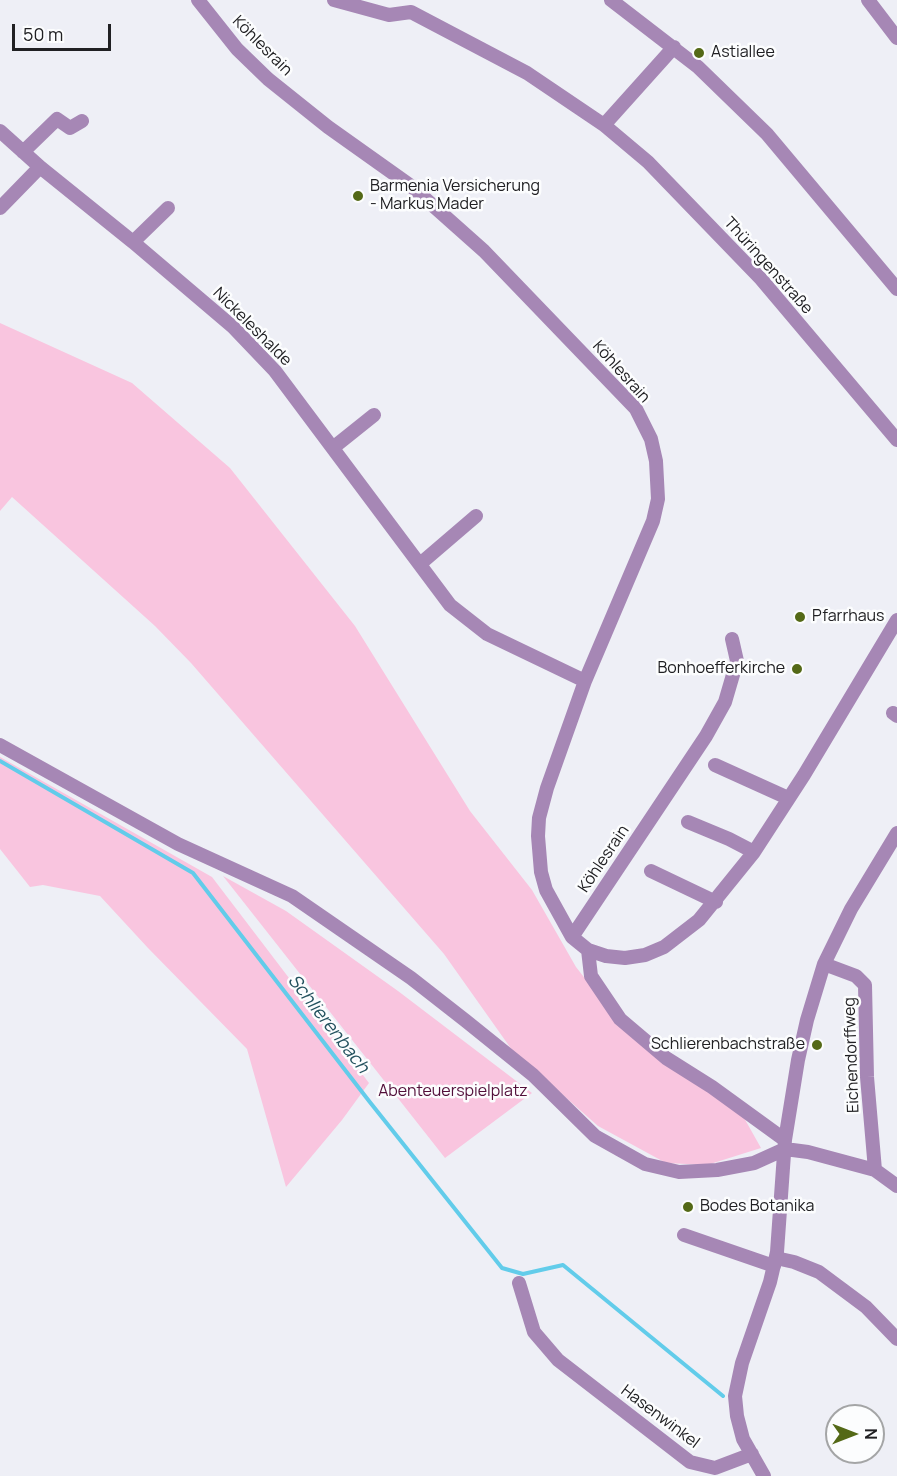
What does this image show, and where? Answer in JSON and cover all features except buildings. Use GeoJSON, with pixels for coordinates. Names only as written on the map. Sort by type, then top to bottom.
{"type":"FeatureCollection","features":[{"type":"Feature","properties":{"kind":"street","name":"Köhlesrain"},"geometry":{"type":"LineString","coordinates":[[198,0],[237,49],[268,79],[328,127],[411,186],[484,251],[636,409],[651,439],[656,461],[658,499],[653,521],[585,681],[547,788],[539,818],[537,836],[541,872],[546,890],[572,938],[588,951],[606,956],[625,958],[645,955],[664,947],[682,935],[716,902],[754,852],[804,775],[897,620]]}},
{"type":"Feature","properties":{"kind":"street","name":"Thüringenstraße"},"geometry":{"type":"LineString","coordinates":[[333,0],[388,15],[411,12],[527,73],[604,125],[648,162],[761,279],[897,440]]}},
{"type":"Feature","properties":{"kind":"street"},"geometry":{"type":"LineString","coordinates":[[612,0],[674,47],[767,134],[897,289]]}},
{"type":"Feature","properties":{"kind":"street"},"geometry":{"type":"LineString","coordinates":[[867,0],[897,38]]}},
{"type":"Feature","properties":{"kind":"street"},"geometry":{"type":"LineString","coordinates":[[604,125],[674,47]]}},
{"type":"Feature","properties":{"kind":"street"},"geometry":{"type":"LineString","coordinates":[[23,152],[57,119],[70,128],[82,121]]}},
{"type":"Feature","properties":{"kind":"street","name":"Nickeleshalde"},"geometry":{"type":"LineString","coordinates":[[0,131],[242,336],[275,371],[334,447],[450,605],[487,634],[585,681]]}},
{"type":"Feature","properties":{"kind":"street"},"geometry":{"type":"LineString","coordinates":[[0,208],[40,167]]}},
{"type":"Feature","properties":{"kind":"street"},"geometry":{"type":"LineString","coordinates":[[133,242],[168,208]]}},
{"type":"Feature","properties":{"kind":"street"},"geometry":{"type":"LineString","coordinates":[[334,447],[374,415]]}},
{"type":"Feature","properties":{"kind":"street"},"geometry":{"type":"LineString","coordinates":[[420,564],[476,516]]}},
{"type":"Feature","properties":{"kind":"street","name":"Köhlesrain"},"geometry":{"type":"LineString","coordinates":[[572,938],[706,736],[725,702],[737,661],[732,639]]}},
{"type":"Feature","properties":{"kind":"street"},"geometry":{"type":"LineString","coordinates":[[0,745],[186,848],[292,896],[411,978],[466,1021],[533,1075],[595,1137],[645,1164],[679,1172],[717,1170],[754,1163],[785,1145]]}},
{"type":"Feature","properties":{"kind":"street"},"geometry":{"type":"LineString","coordinates":[[715,765],[788,798]]}},
{"type":"Feature","properties":{"kind":"street"},"geometry":{"type":"LineString","coordinates":[[688,822],[729,838],[754,852]]}},
{"type":"Feature","properties":{"kind":"street"},"geometry":{"type":"LineString","coordinates":[[764,1476],[743,1439],[735,1396],[742,1363],[775,1262],[785,1145],[800,1050],[824,964],[851,909],[897,833]]}},
{"type":"Feature","properties":{"kind":"street"},"geometry":{"type":"LineString","coordinates":[[651,871],[716,902]]}},
{"type":"Feature","properties":{"kind":"street"},"geometry":{"type":"LineString","coordinates":[[588,951],[591,976],[620,1019],[666,1058],[712,1087],[785,1145],[875,1170],[897,1186]]}},
{"type":"Feature","properties":{"kind":"street","name":"Eichendorffweg"},"geometry":{"type":"LineString","coordinates":[[824,964],[856,976],[865,985],[867,1077],[875,1170]]}},
{"type":"Feature","properties":{"kind":"street"},"geometry":{"type":"LineString","coordinates":[[684,1235],[775,1262],[794,1262],[819,1272],[866,1306],[897,1339]]}},
{"type":"Feature","properties":{"kind":"street","name":"Hasenwinkel"},"geometry":{"type":"LineString","coordinates":[[519,1283],[534,1332],[558,1360],[690,1462],[715,1472],[752,1454]]}},
{"type":"Feature","properties":{"kind":"green space"},"geometry":{"type":"Polygon","coordinates":[[[0,323],[132,383],[230,468],[355,626],[470,811],[532,890],[576,967],[623,1027],[743,1116],[761,1148],[707,1165],[666,1163],[598,1126],[512,1050],[444,954],[191,663],[155,626],[12,497],[0,511],[0,323]]]}},
{"type":"Feature","properties":{"kind":"green space"},"geometry":{"type":"Polygon","coordinates":[[[0,757],[212,877],[369,1083],[342,1120],[286,1187],[247,1049],[100,896],[43,885],[30,887],[0,849],[0,757]]]}},
{"type":"Feature","properties":{"kind":"green space","name":"Abenteuerspielplatz"},"geometry":{"type":"Polygon","coordinates":[[[223,876],[286,911],[398,991],[532,1093],[445,1158],[223,876]]]}},
{"type":"Feature","properties":{"kind":"waterway","name":"Schlierenbach"},"geometry":{"type":"LineString","coordinates":[[0,761],[193,873],[369,1101],[502,1268],[523,1274],[563,1265],[723,1396]]}},
{"type":"Feature","properties":{"kind":"place","name":"Astiallee"},"geometry":{"type":"Point","coordinates":[699,53]}},
{"type":"Feature","properties":{"kind":"place","name":"Barmenia Versicherung - Markus Mader"},"geometry":{"type":"Point","coordinates":[358,196]}},
{"type":"Feature","properties":{"kind":"place","name":"Pfarrhaus"},"geometry":{"type":"Point","coordinates":[800,617]}},
{"type":"Feature","properties":{"kind":"place","name":"Bonhoefferkirche"},"geometry":{"type":"Point","coordinates":[797,669]}},
{"type":"Feature","properties":{"kind":"place","name":"Schlierenbachstraße"},"geometry":{"type":"Point","coordinates":[817,1045]}},
{"type":"Feature","properties":{"kind":"place","name":"Bodes Botanika"},"geometry":{"type":"Point","coordinates":[688,1207]}}]}
